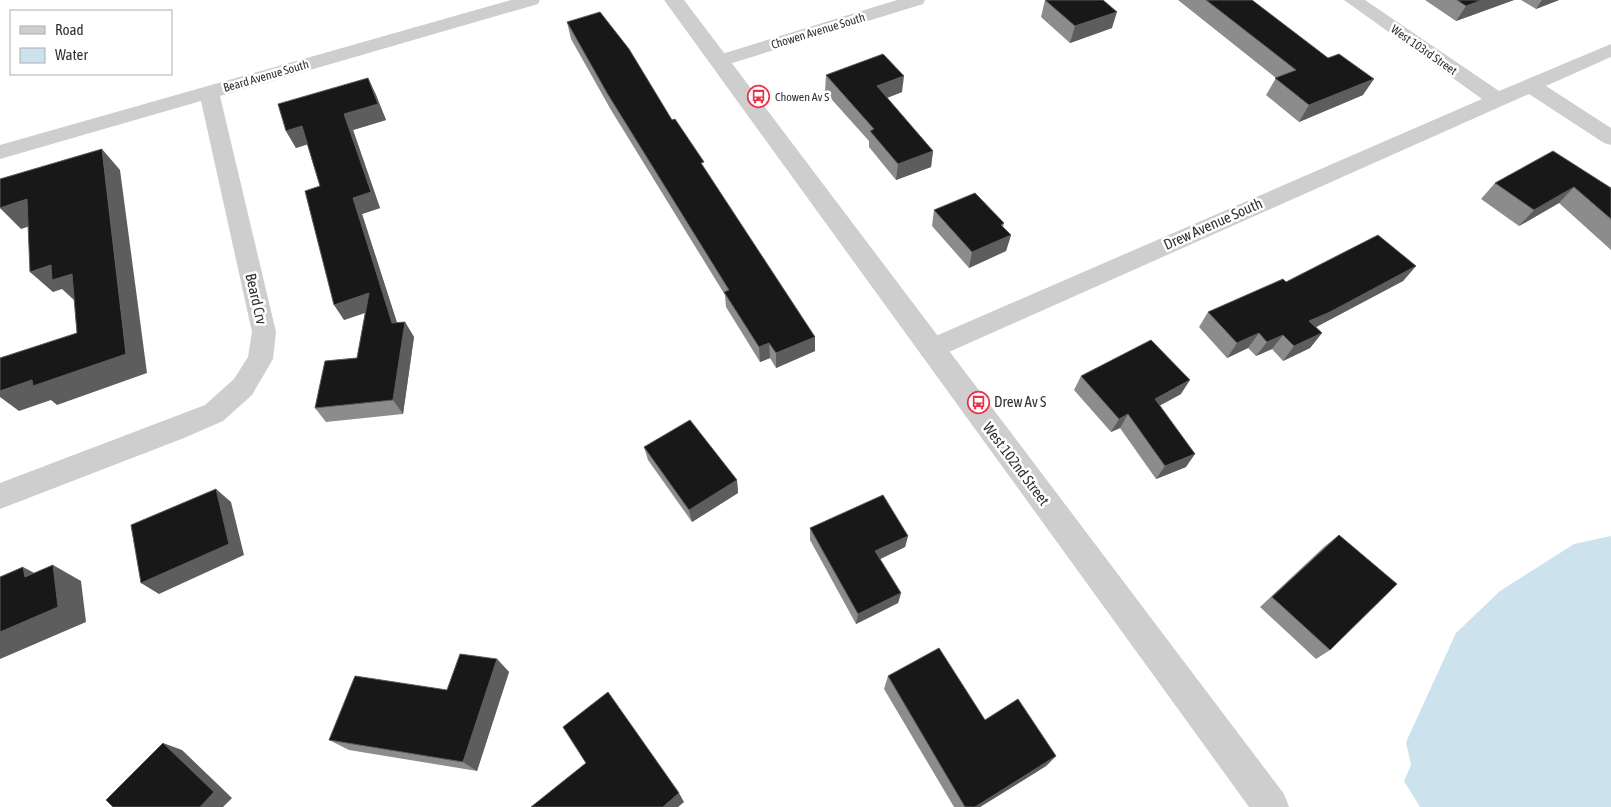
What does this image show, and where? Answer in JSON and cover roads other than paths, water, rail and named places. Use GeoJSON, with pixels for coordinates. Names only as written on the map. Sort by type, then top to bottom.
{"type":"FeatureCollection","features":[{"type":"Feature","properties":{"kind":"street","name":"Beard Avenue South"},"geometry":{"type":"LineString","coordinates":[[0,152],[531,0]]}},
{"type":"Feature","properties":{"kind":"street","name":"West 102nd Street"},"geometry":{"type":"LineString","coordinates":[[674,0],[1271,807]]}},
{"type":"Feature","properties":{"kind":"street","name":"Chowen Avenue South"},"geometry":{"type":"LineString","coordinates":[[719,61],[916,0]]}},
{"type":"Feature","properties":{"kind":"street","name":"West 103rd Street"},"geometry":{"type":"LineString","coordinates":[[1352,0],[1496,99]]}},
{"type":"Feature","properties":{"kind":"street"},"geometry":{"type":"LineString","coordinates":[[1531,86],[1611,50]]}},
{"type":"Feature","properties":{"kind":"street","name":"Drew Avenue South"},"geometry":{"type":"LineString","coordinates":[[931,349],[1496,99],[1531,86]]}},
{"type":"Feature","properties":{"kind":"street"},"geometry":{"type":"LineString","coordinates":[[1531,86],[1611,138]]}},
{"type":"Feature","properties":{"kind":"street","name":"Beard Crv"},"geometry":{"type":"LineString","coordinates":[[0,496],[175,430],[214,413],[243,387],[260,359],[264,332],[209,92]]}},
{"type":"Feature","properties":{"kind":"water"},"geometry":{"type":"Polygon","coordinates":[[[1611,536],[1611,807],[1420,807],[1404,781],[1411,765],[1406,742],[1456,633],[1500,591],[1574,544],[1611,536]]]}},
{"type":"Feature","properties":{"kind":"place","name":"Chowen Av S"},"geometry":{"type":"Point","coordinates":[759,97]}},
{"type":"Feature","properties":{"kind":"place","name":"Drew Av S"},"geometry":{"type":"Point","coordinates":[978,402]}}]}
